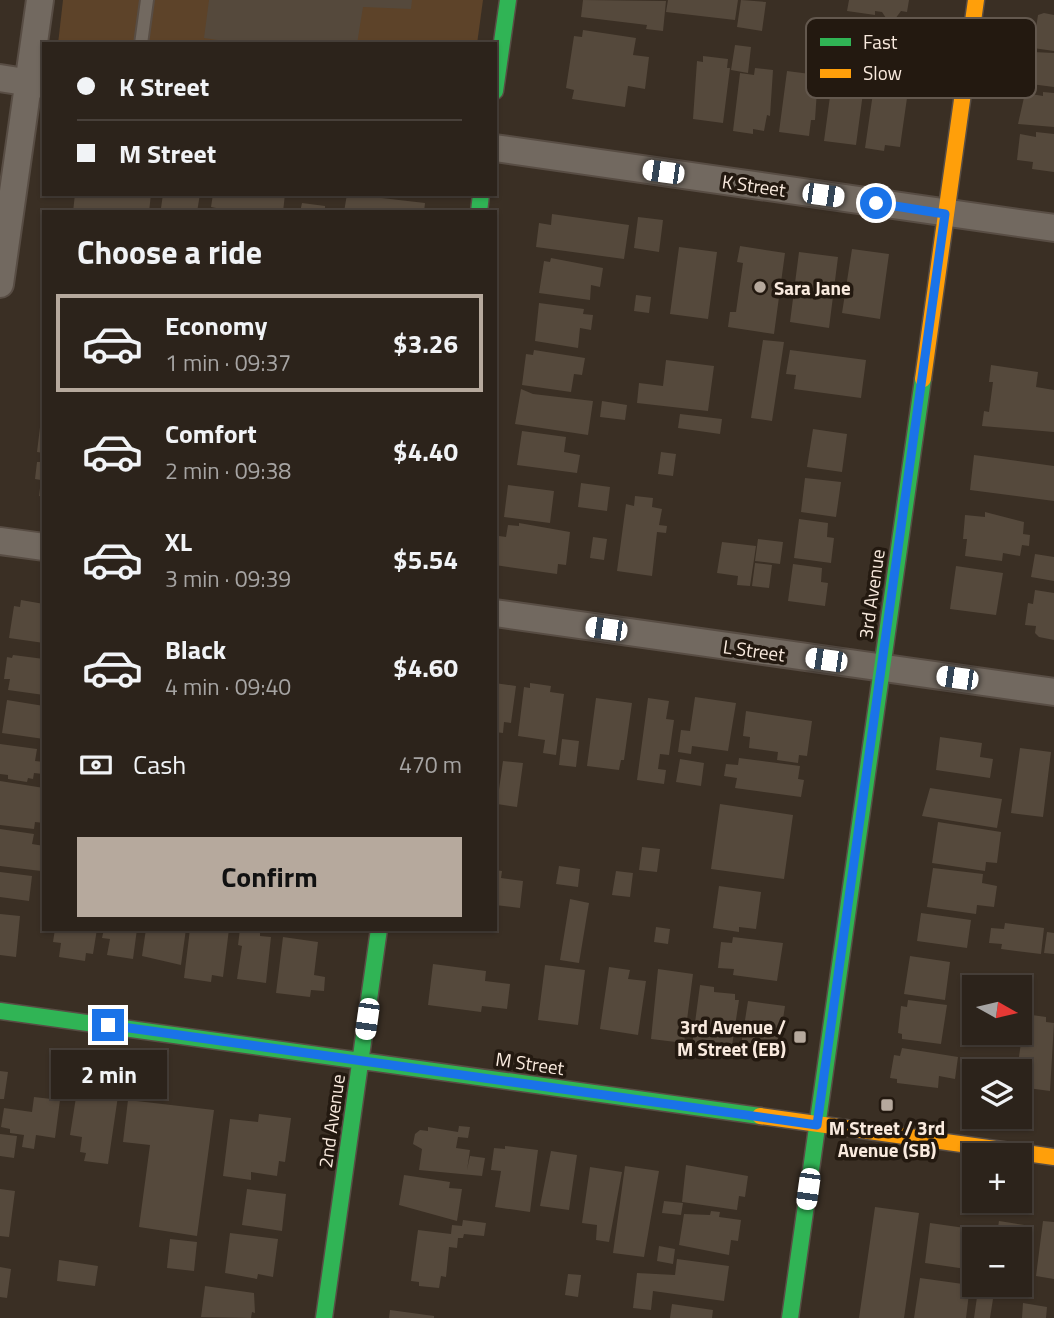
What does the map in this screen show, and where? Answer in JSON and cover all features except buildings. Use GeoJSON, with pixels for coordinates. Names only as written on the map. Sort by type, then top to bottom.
{"type":"FeatureCollection","features":[{"type":"Feature","properties":{"kind":"street"},"geometry":{"type":"LineString","coordinates":[[0,285],[36,84],[40,0]]}},
{"type":"Feature","properties":{"kind":"street"},"geometry":{"type":"LineString","coordinates":[[497,77],[508,0]]}},
{"type":"Feature","properties":{"kind":"street","name":"3rd Avenue"},"geometry":{"type":"LineString","coordinates":[[973,18],[976,0]]}},
{"type":"Feature","properties":{"kind":"street"},"geometry":{"type":"LineString","coordinates":[[0,78],[36,84]]}},
{"type":"Feature","properties":{"kind":"street","name":"3rd Avenue"},"geometry":{"type":"LineString","coordinates":[[790,1318],[962,98]]}},
{"type":"Feature","properties":{"kind":"street","name":"K Street"},"geometry":{"type":"LineString","coordinates":[[497,148],[1054,228]]}},
{"type":"Feature","properties":{"kind":"street"},"geometry":{"type":"LineString","coordinates":[[0,541],[42,547]]}},
{"type":"Feature","properties":{"kind":"street","name":"L Street"},"geometry":{"type":"LineString","coordinates":[[497,613],[1054,692]]}},
{"type":"Feature","properties":{"kind":"street","name":"2nd Avenue"},"geometry":{"type":"LineString","coordinates":[[324,1318],[379,931]]}},
{"type":"Feature","properties":{"kind":"street","name":"M Street"},"geometry":{"type":"LineString","coordinates":[[0,1011],[1054,1157]]}},
{"type":"Feature","properties":{"kind":"lane"},"geometry":{"type":"LineString","coordinates":[[141,42],[147,0]]}},
{"type":"Feature","properties":{"kind":"shaded area"},"geometry":{"type":"Polygon","coordinates":[[[63,0],[483,0],[477,42],[58,42],[63,0]]]}},
{"type":"Feature","properties":{"kind":"traffic: fast"},"geometry":{"type":"LineString","coordinates":[[497,77],[508,0]]}},
{"type":"Feature","properties":{"kind":"traffic: fast"},"geometry":{"type":"LineString","coordinates":[[479,210],[481,196]]}},
{"type":"Feature","properties":{"kind":"traffic: fast"},"geometry":{"type":"LineString","coordinates":[[790,1318],[923,379]]}},
{"type":"Feature","properties":{"kind":"traffic: fast"},"geometry":{"type":"LineString","coordinates":[[324,1318],[379,931]]}},
{"type":"Feature","properties":{"kind":"traffic: fast"},"geometry":{"type":"LineString","coordinates":[[0,1011],[760,1116]]}},
{"type":"Feature","properties":{"kind":"traffic: slow"},"geometry":{"type":"LineString","coordinates":[[973,18],[976,0]]}},
{"type":"Feature","properties":{"kind":"traffic: slow"},"geometry":{"type":"LineString","coordinates":[[923,379],[962,98]]}},
{"type":"Feature","properties":{"kind":"traffic: slow"},"geometry":{"type":"LineString","coordinates":[[760,1116],[1054,1157]]}},
{"type":"Feature","properties":{"kind":"place","name":"Sara Jane"},"geometry":{"type":"Point","coordinates":[760,287]}},
{"type":"Feature","properties":{"kind":"place","name":"3rd Avenue / M Street (EB)"},"geometry":{"type":"Point","coordinates":[800,1037]}},
{"type":"Feature","properties":{"kind":"place","name":"M Street / 3rd Avenue (SB)"},"geometry":{"type":"Point","coordinates":[887,1105]}},
{"type":"Feature","properties":{"kind":"route"},"geometry":{"type":"LineString","coordinates":[[108,1025],[817,1125],[945,214],[876,203]]}}]}
